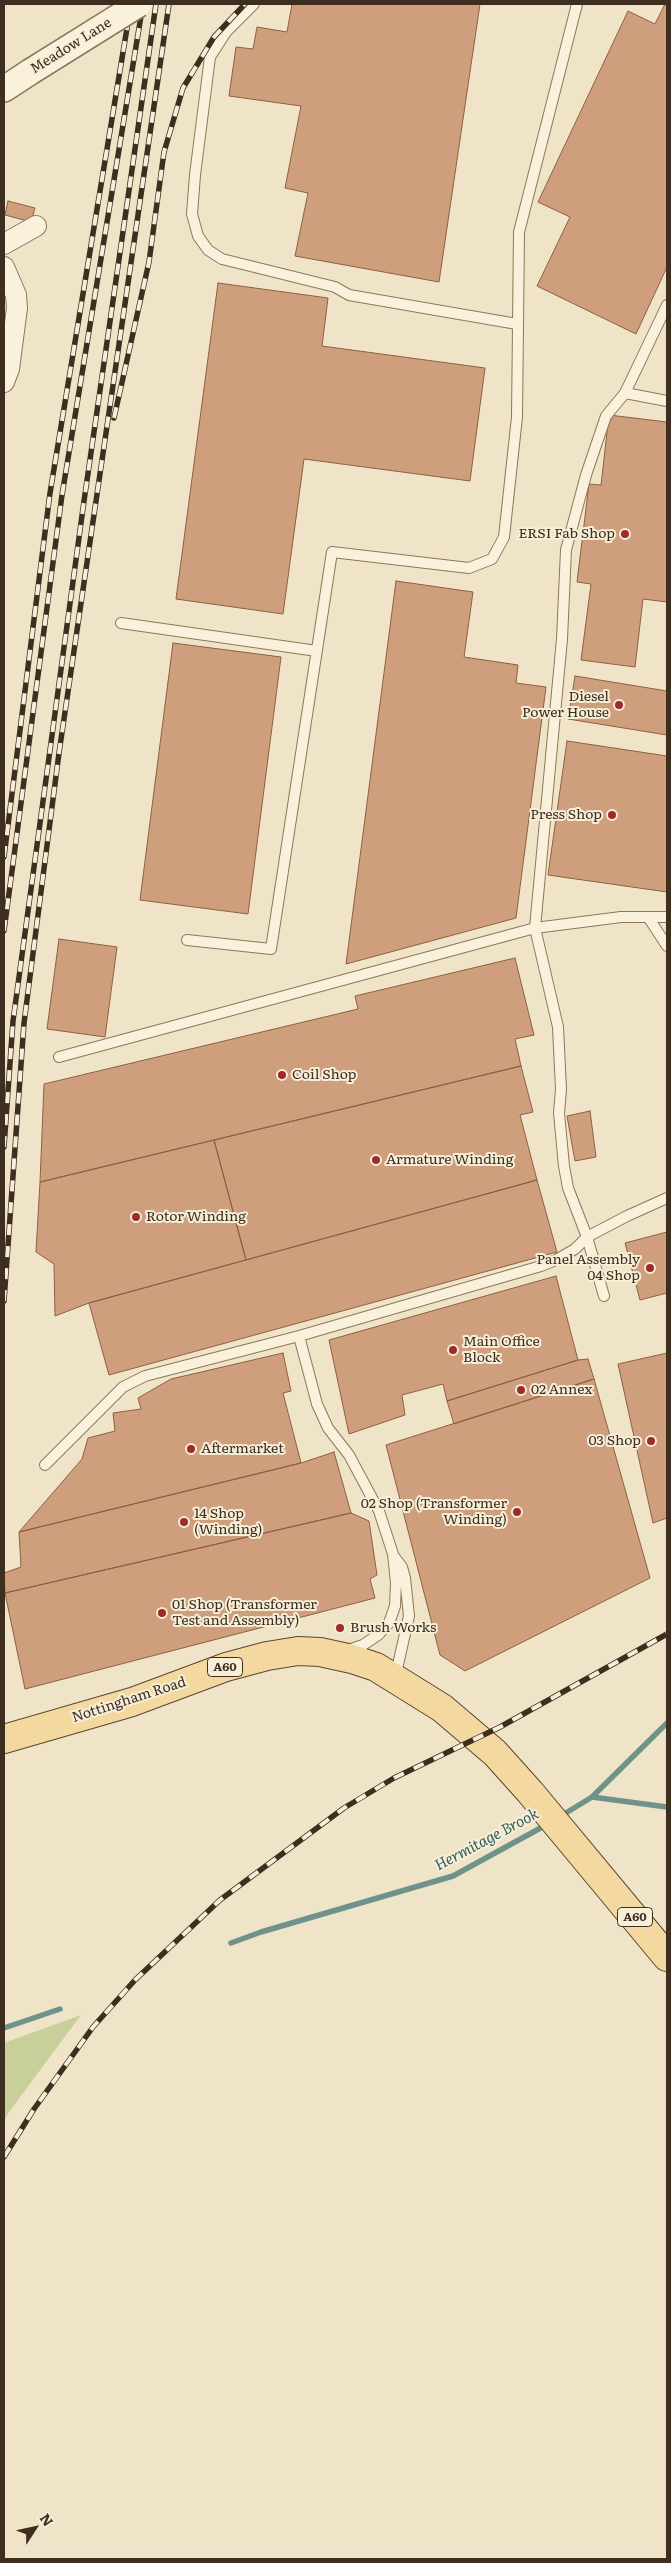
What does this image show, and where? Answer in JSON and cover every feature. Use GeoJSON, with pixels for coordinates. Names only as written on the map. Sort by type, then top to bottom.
{"type":"FeatureCollection","features":[{"type":"Feature","properties":{"kind":"main road","name":"Nottingham Road"},"geometry":{"type":"LineString","coordinates":[[4,1739],[132,1702],[226,1667],[298,1651],[329,1654],[376,1667],[442,1708],[495,1753],[603,1878],[667,1957]]}},
{"type":"Feature","properties":{"kind":"street","name":"Meadow Lane"},"geometry":{"type":"LineString","coordinates":[[4,89],[139,4]]}},
{"type":"Feature","properties":{"kind":"street"},"geometry":{"type":"LineString","coordinates":[[4,244],[36,226]]}},
{"type":"Feature","properties":{"kind":"street"},"geometry":{"type":"LineString","coordinates":[[4,267],[16,295],[17,308],[10,369],[4,382]]}},
{"type":"Feature","properties":{"kind":"lane"},"geometry":{"type":"LineString","coordinates":[[254,4],[226,32],[210,57],[192,214],[198,236],[208,250],[222,259],[335,287],[349,295],[517,324]]}},
{"type":"Feature","properties":{"kind":"lane"},"geometry":{"type":"LineString","coordinates":[[187,940],[271,949],[332,552],[469,568],[492,559],[504,537],[517,417],[519,232],[577,4]]}},
{"type":"Feature","properties":{"kind":"lane"},"geometry":{"type":"LineString","coordinates":[[604,1296],[587,1237],[568,1188],[559,1113],[561,1089],[558,1027],[535,928],[562,640],[566,550],[586,476],[606,416],[625,393],[667,305]]}},
{"type":"Feature","properties":{"kind":"lane"},"geometry":{"type":"LineString","coordinates":[[625,393],[667,402]]}},
{"type":"Feature","properties":{"kind":"lane"},"geometry":{"type":"LineString","coordinates":[[120,623],[317,651]]}},
{"type":"Feature","properties":{"kind":"lane"},"geometry":{"type":"LineString","coordinates":[[59,1057],[535,928],[621,917],[667,917]]}},
{"type":"Feature","properties":{"kind":"lane"},"geometry":{"type":"LineString","coordinates":[[648,917],[667,946]]}},
{"type":"Feature","properties":{"kind":"lane"},"geometry":{"type":"LineString","coordinates":[[45,1465],[123,1387],[145,1376],[299,1336],[541,1266],[575,1249],[587,1237],[667,1198]]}},
{"type":"Feature","properties":{"kind":"lane"},"geometry":{"type":"LineString","coordinates":[[299,1336],[317,1404],[328,1428],[349,1455],[379,1512],[392,1554],[396,1583],[394,1606],[389,1623],[378,1635],[363,1645],[329,1654]]}},
{"type":"Feature","properties":{"kind":"lane"},"geometry":{"type":"LineString","coordinates":[[392,1554],[402,1567],[409,1616],[395,1678]]}},
{"type":"Feature","properties":{"kind":"green space"},"geometry":{"type":"Polygon","coordinates":[[[81,2015],[9,2112],[4,2121],[4,2043],[81,2015]]]}},
{"type":"Feature","properties":{"kind":"building"},"geometry":{"type":"Polygon","coordinates":[[[292,4],[480,4],[439,282],[295,256],[308,193],[285,188],[301,106],[229,96],[236,47],[253,49],[257,27],[287,32],[292,4]]]}},
{"type":"Feature","properties":{"kind":"building"},"geometry":{"type":"Polygon","coordinates":[[[665,4],[667,4],[667,267],[636,334],[537,286],[570,217],[538,202],[628,11],[655,24],[665,4]]]}},
{"type":"Feature","properties":{"kind":"building"},"geometry":{"type":"Polygon","coordinates":[[[8,201],[35,208],[31,222],[5,215],[8,201]]]}},
{"type":"Feature","properties":{"kind":"building"},"geometry":{"type":"Polygon","coordinates":[[[218,283],[328,298],[322,346],[485,368],[470,481],[304,459],[283,614],[176,599],[218,283]]]}},
{"type":"Feature","properties":{"kind":"building","name":"ERSI Fab Shop"},"geometry":{"type":"Polygon","coordinates":[[[609,415],[667,422],[667,602],[643,599],[635,667],[581,660],[591,584],[577,582],[589,484],[601,485],[609,415]]]}},
{"type":"Feature","properties":{"kind":"building"},"geometry":{"type":"Polygon","coordinates":[[[396,581],[473,592],[464,657],[518,665],[516,683],[546,687],[516,918],[346,964],[396,581]]]}},
{"type":"Feature","properties":{"kind":"building"},"geometry":{"type":"Polygon","coordinates":[[[173,643],[281,657],[248,914],[140,900],[173,643]]]}},
{"type":"Feature","properties":{"kind":"building","name":"Diesel Power House"},"geometry":{"type":"Polygon","coordinates":[[[575,676],[667,691],[667,735],[568,719],[575,676]]]}},
{"type":"Feature","properties":{"kind":"building","name":"Press Shop"},"geometry":{"type":"Polygon","coordinates":[[[567,741],[667,756],[667,892],[548,875],[567,741]]]}},
{"type":"Feature","properties":{"kind":"building"},"geometry":{"type":"Polygon","coordinates":[[[59,939],[117,947],[105,1037],[47,1029],[59,939]]]}},
{"type":"Feature","properties":{"kind":"building","name":"Coil Shop"},"geometry":{"type":"Polygon","coordinates":[[[515,958],[534,1035],[515,1039],[521,1066],[40,1182],[44,1084],[358,1009],[355,996],[515,958]]]}},
{"type":"Feature","properties":{"kind":"building","name":"Armature Winding"},"geometry":{"type":"Polygon","coordinates":[[[521,1066],[533,1112],[520,1115],[537,1180],[246,1260],[214,1140],[521,1066]]]}},
{"type":"Feature","properties":{"kind":"building"},"geometry":{"type":"Polygon","coordinates":[[[590,1111],[596,1157],[575,1161],[567,1116],[590,1111]]]}},
{"type":"Feature","properties":{"kind":"building","name":"Rotor Winding"},"geometry":{"type":"Polygon","coordinates":[[[214,1140],[246,1260],[89,1303],[55,1316],[54,1264],[36,1252],[40,1182],[214,1140]]]}},
{"type":"Feature","properties":{"kind":"building"},"geometry":{"type":"Polygon","coordinates":[[[537,1180],[557,1252],[109,1375],[89,1303],[537,1180]]]}},
{"type":"Feature","properties":{"kind":"building","name":"Panel Assembly 04 Shop"},"geometry":{"type":"Polygon","coordinates":[[[667,1232],[667,1293],[640,1300],[625,1243],[667,1232]]]}},
{"type":"Feature","properties":{"kind":"building","name":"Main Office Block"},"geometry":{"type":"Polygon","coordinates":[[[556,1276],[578,1360],[447,1401],[443,1384],[402,1395],[405,1415],[349,1434],[329,1340],[556,1276]]]}},
{"type":"Feature","properties":{"kind":"building","name":"Aftermarket"},"geometry":{"type":"Polygon","coordinates":[[[283,1353],[291,1391],[283,1393],[301,1463],[19,1532],[82,1459],[88,1438],[115,1431],[113,1413],[141,1409],[138,1398],[171,1379],[283,1353]]]}},
{"type":"Feature","properties":{"kind":"building","name":"03 Shop"},"geometry":{"type":"Polygon","coordinates":[[[667,1353],[667,1518],[653,1523],[618,1364],[667,1353]]]}},
{"type":"Feature","properties":{"kind":"building","name":"02 Annex"},"geometry":{"type":"Polygon","coordinates":[[[588,1359],[594,1379],[454,1424],[447,1401],[578,1360],[588,1359]]]}},
{"type":"Feature","properties":{"kind":"building","name":"02 Shop (Transformer Winding)"},"geometry":{"type":"Polygon","coordinates":[[[594,1379],[650,1578],[465,1671],[440,1655],[386,1445],[594,1379]]]}},
{"type":"Feature","properties":{"kind":"building","name":"14 Shop (Winding)"},"geometry":{"type":"Polygon","coordinates":[[[334,1452],[351,1513],[5,1593],[4,1573],[21,1567],[19,1532],[301,1463],[334,1452]]]}},
{"type":"Feature","properties":{"kind":"building","name":"01 Shop (Transformer Test and Assembly)"},"geometry":{"type":"Polygon","coordinates":[[[351,1513],[369,1521],[377,1575],[370,1579],[375,1598],[25,1689],[5,1593],[351,1513]]]}},
{"type":"Feature","properties":{"kind":"waterway"},"geometry":{"type":"LineString","coordinates":[[592,1797],[667,1723]]}},
{"type":"Feature","properties":{"kind":"waterway","name":"Hermitage Brook"},"geometry":{"type":"LineString","coordinates":[[561,1816],[592,1797],[667,1807]]}},
{"type":"Feature","properties":{"kind":"waterway","name":"Hermitage Brook"},"geometry":{"type":"LineString","coordinates":[[231,1943],[261,1932],[453,1876],[546,1825]]}},
{"type":"Feature","properties":{"kind":"waterway","name":"Hermitage Brook"},"geometry":{"type":"LineString","coordinates":[[4,2028],[60,2009]]}},
{"type":"Feature","properties":{"kind":"railway"},"geometry":{"type":"LineString","coordinates":[[4,857],[50,493],[131,4]]}},
{"type":"Feature","properties":{"kind":"railway"},"geometry":{"type":"LineString","coordinates":[[4,931],[62,495],[143,4]]}},
{"type":"Feature","properties":{"kind":"railway"},"geometry":{"type":"LineString","coordinates":[[4,1147],[13,1021],[84,501],[156,4]]}},
{"type":"Feature","properties":{"kind":"railway"},"geometry":{"type":"LineString","coordinates":[[4,1301],[24,1023],[59,753],[169,4]]}},
{"type":"Feature","properties":{"kind":"railway"},"geometry":{"type":"LineString","coordinates":[[114,418],[149,262],[164,152],[183,88],[214,37],[245,4]]}},
{"type":"Feature","properties":{"kind":"railway"},"geometry":{"type":"LineString","coordinates":[[4,2157],[34,2109],[93,2027],[135,1980],[220,1900],[344,1808],[394,1778],[500,1727],[667,1634]]}},
{"type":"Feature","properties":{"kind":"place","name":"ERSI Fab Shop"},"geometry":{"type":"Point","coordinates":[625,534]}},
{"type":"Feature","properties":{"kind":"place","name":"Diesel Power House"},"geometry":{"type":"Point","coordinates":[619,705]}},
{"type":"Feature","properties":{"kind":"place","name":"Press Shop"},"geometry":{"type":"Point","coordinates":[612,815]}},
{"type":"Feature","properties":{"kind":"place","name":"Coil Shop"},"geometry":{"type":"Point","coordinates":[282,1075]}},
{"type":"Feature","properties":{"kind":"place","name":"Armature Winding"},"geometry":{"type":"Point","coordinates":[376,1160]}},
{"type":"Feature","properties":{"kind":"place","name":"Rotor Winding"},"geometry":{"type":"Point","coordinates":[136,1217]}},
{"type":"Feature","properties":{"kind":"place","name":"Panel Assembly 04 Shop"},"geometry":{"type":"Point","coordinates":[650,1268]}},
{"type":"Feature","properties":{"kind":"place","name":"Main Office Block"},"geometry":{"type":"Point","coordinates":[453,1350]}},
{"type":"Feature","properties":{"kind":"place","name":"02 Annex"},"geometry":{"type":"Point","coordinates":[521,1390]}},
{"type":"Feature","properties":{"kind":"place","name":"03 Shop"},"geometry":{"type":"Point","coordinates":[651,1441]}},
{"type":"Feature","properties":{"kind":"place","name":"Aftermarket"},"geometry":{"type":"Point","coordinates":[191,1449]}},
{"type":"Feature","properties":{"kind":"place","name":"02 Shop (Transformer Winding)"},"geometry":{"type":"Point","coordinates":[517,1512]}},
{"type":"Feature","properties":{"kind":"place","name":"14 Shop (Winding)"},"geometry":{"type":"Point","coordinates":[184,1522]}},
{"type":"Feature","properties":{"kind":"place","name":"01 Shop (Transformer Test and Assembly)"},"geometry":{"type":"Point","coordinates":[162,1613]}},
{"type":"Feature","properties":{"kind":"place","name":"Brush Works"},"geometry":{"type":"Point","coordinates":[340,1628]}}]}
